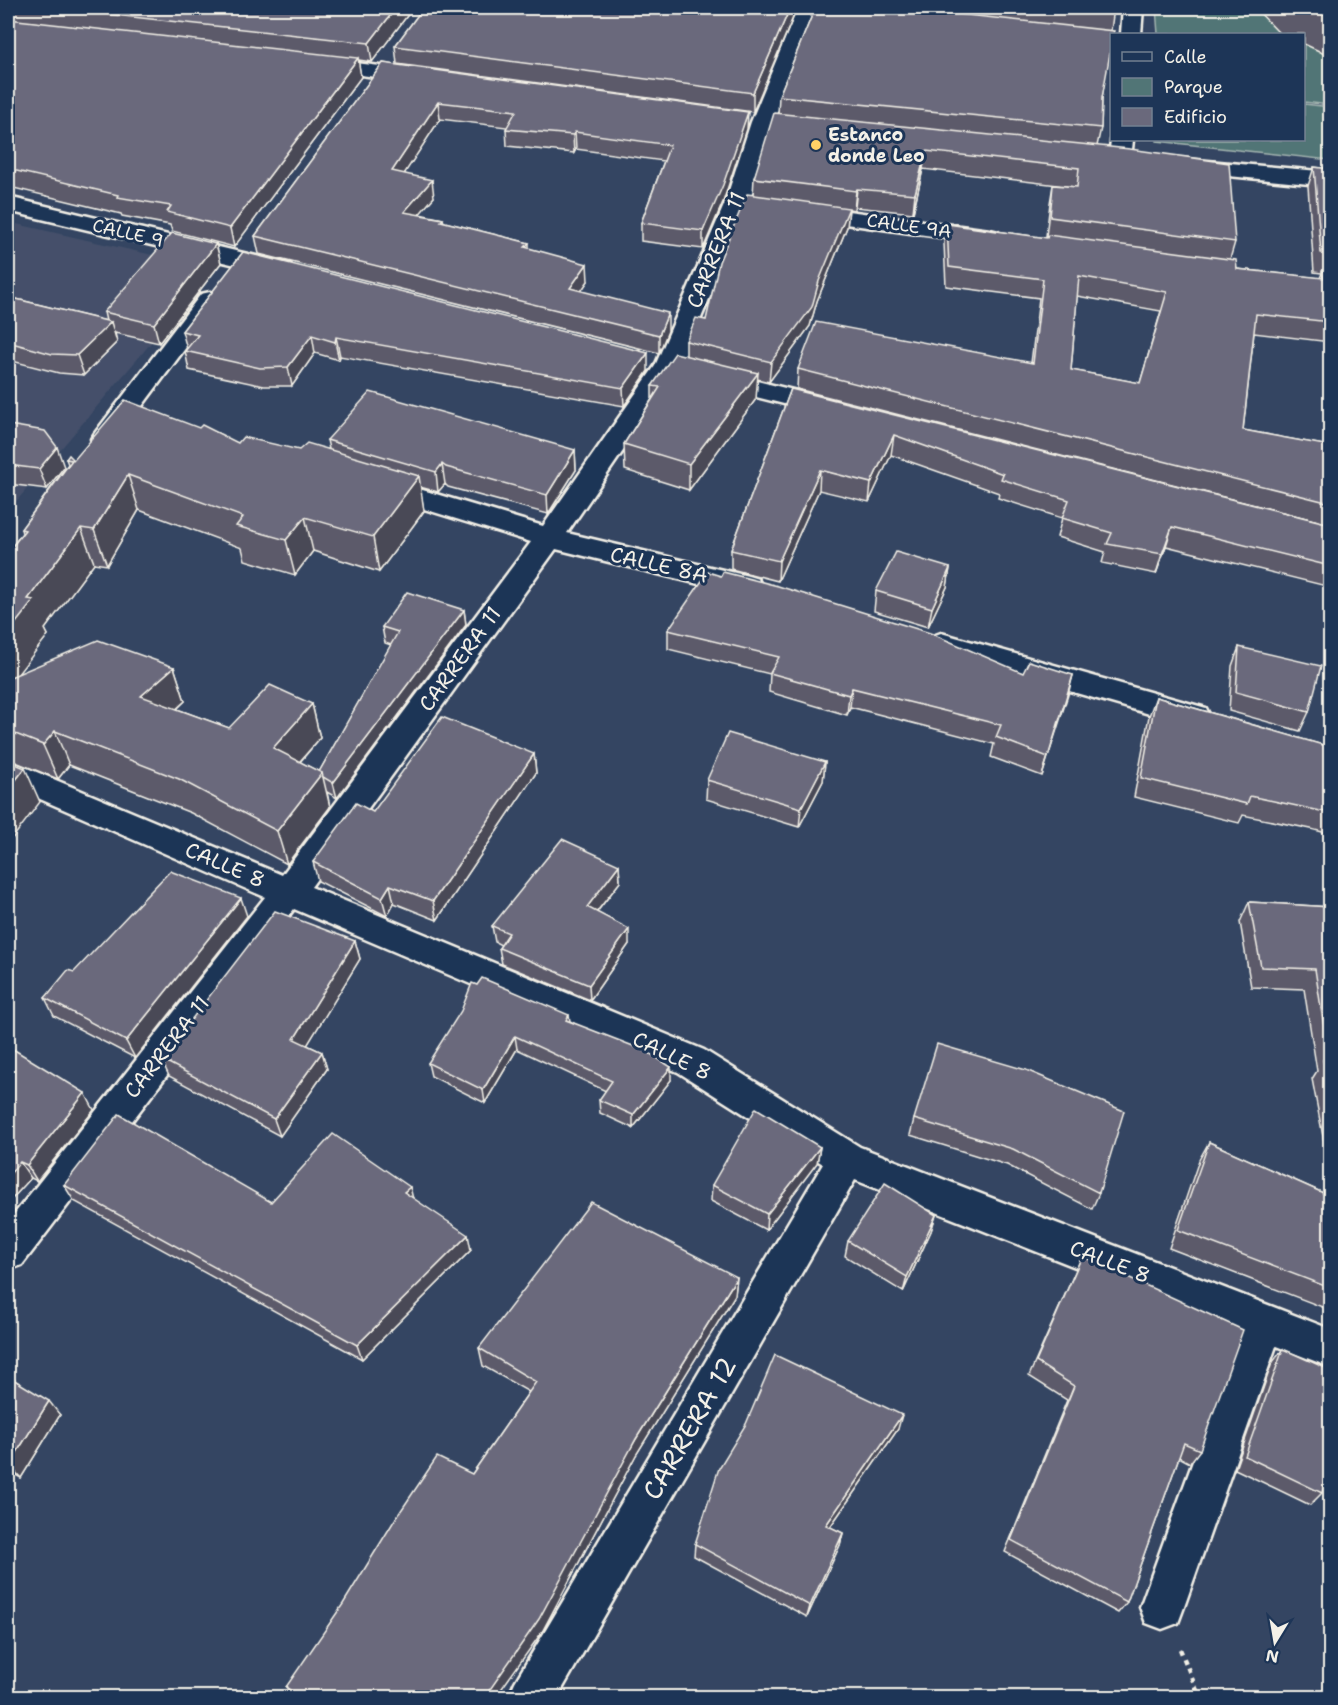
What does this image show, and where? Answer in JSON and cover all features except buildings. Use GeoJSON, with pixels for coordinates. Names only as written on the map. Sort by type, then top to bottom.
{"type":"FeatureCollection","features":[{"type":"Feature","properties":{"kind":"street","name":"CARRERA 11"},"geometry":{"type":"LineString","coordinates":[[8,1252],[288,892],[549,538],[656,364],[749,204],[762,122],[817,8]]}},
{"type":"Feature","properties":{"kind":"street"},"geometry":{"type":"LineString","coordinates":[[1131,33],[1133,8]]}},
{"type":"Feature","properties":{"kind":"street"},"geometry":{"type":"LineString","coordinates":[[370,81],[397,47]]}},
{"type":"Feature","properties":{"kind":"street"},"geometry":{"type":"LineString","coordinates":[[297,62],[370,81],[436,79]]}},
{"type":"Feature","properties":{"kind":"street"},"geometry":{"type":"LineString","coordinates":[[1096,157],[1121,149],[1142,162]]}},
{"type":"Feature","properties":{"kind":"street"},"geometry":{"type":"LineString","coordinates":[[1164,164],[1330,179]]}},
{"type":"Feature","properties":{"kind":"street","name":"CALLE 9"},"geometry":{"type":"LineString","coordinates":[[8,204],[247,249],[307,274]]}},
{"type":"Feature","properties":{"kind":"street","name":"CALLE 9A"},"geometry":{"type":"LineString","coordinates":[[784,209],[1010,240]]}},
{"type":"Feature","properties":{"kind":"street"},"geometry":{"type":"LineString","coordinates":[[92,454],[139,413],[247,249]]}},
{"type":"Feature","properties":{"kind":"street"},"geometry":{"type":"LineString","coordinates":[[656,364],[854,414]]}},
{"type":"Feature","properties":{"kind":"street","name":"CALLE 8A"},"geometry":{"type":"LineString","coordinates":[[355,479],[549,538],[770,591]]}},
{"type":"Feature","properties":{"kind":"street"},"geometry":{"type":"LineString","coordinates":[[916,637],[1215,721]]}},
{"type":"Feature","properties":{"kind":"street","name":"CALLE 8"},"geometry":{"type":"LineString","coordinates":[[8,772],[691,1061],[847,1159],[1330,1348]]}},
{"type":"Feature","properties":{"kind":"street","name":"CARRERA 12"},"geometry":{"type":"LineString","coordinates":[[531,1698],[847,1159]]}},
{"type":"Feature","properties":{"kind":"street"},"geometry":{"type":"LineString","coordinates":[[1162,1607],[1264,1322]]}},
{"type":"Feature","properties":{"kind":"path"},"geometry":{"type":"LineString","coordinates":[[1162,1607],[1200,1698]]}},
{"type":"Feature","properties":{"kind":"shaded area"},"geometry":{"type":"Polygon","coordinates":[[[8,222],[214,269],[8,511],[8,222]]]}},
{"type":"Feature","properties":{"kind":"green space"},"geometry":{"type":"Polygon","coordinates":[[[1156,8],[1330,8],[1330,105],[1305,102],[1305,33],[1158,33],[1156,8]]]}},
{"type":"Feature","properties":{"kind":"green space"},"geometry":{"type":"Polygon","coordinates":[[[1305,104],[1330,107],[1330,160],[1157,141],[1305,141],[1305,104]]]}},
{"type":"Feature","properties":{"kind":"place","name":"Estanco donde Leo"},"geometry":{"type":"Point","coordinates":[816,145]}}]}
